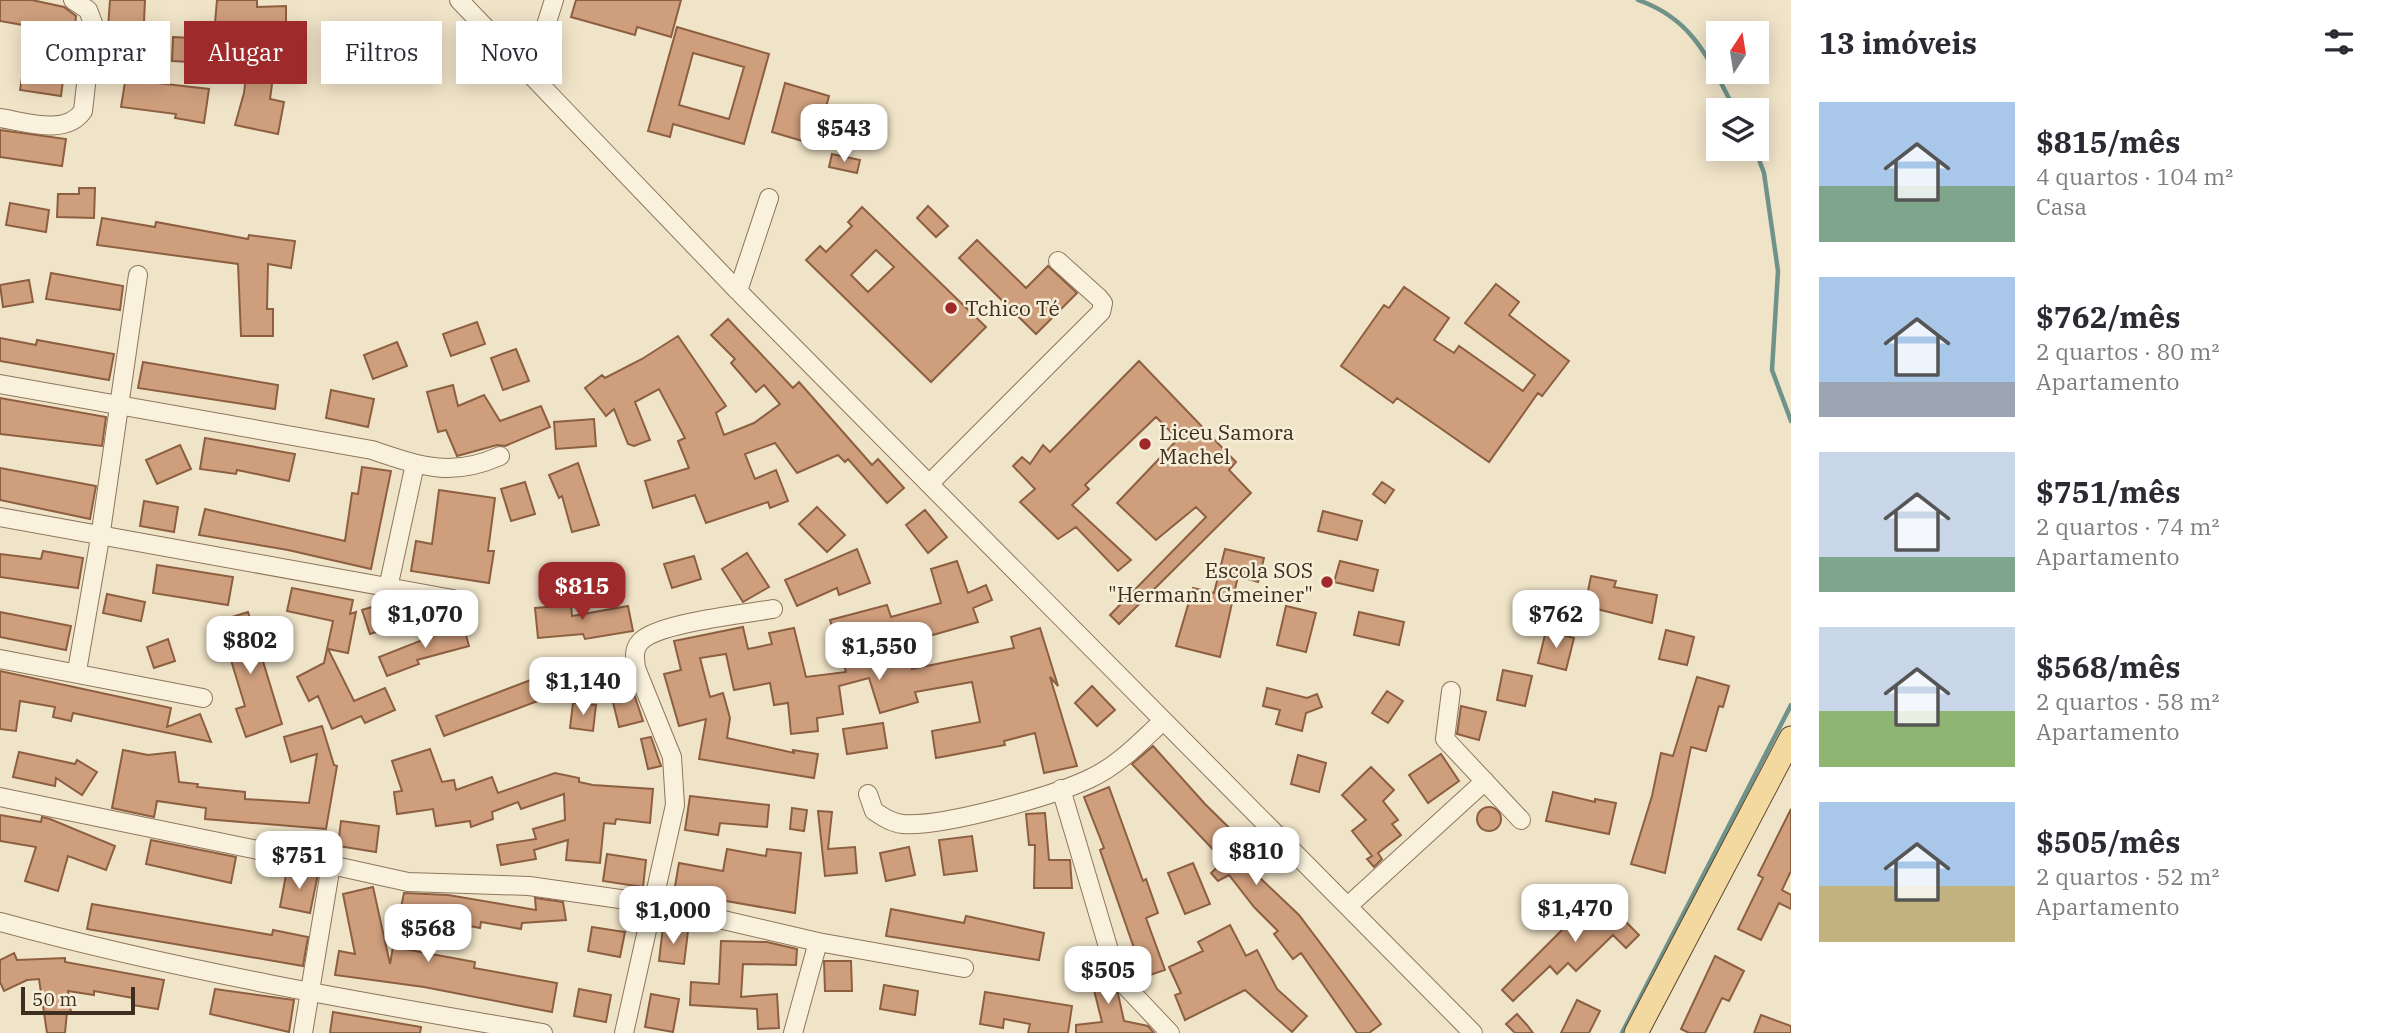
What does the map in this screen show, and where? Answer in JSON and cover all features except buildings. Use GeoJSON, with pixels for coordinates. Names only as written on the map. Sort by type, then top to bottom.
{"type":"FeatureCollection","features":[{"type":"Feature","properties":{"kind":"main road"},"geometry":{"type":"LineString","coordinates":[[1636,1033],[1791,738]]}},
{"type":"Feature","properties":{"kind":"street"},"geometry":{"type":"LineString","coordinates":[[0,118],[66,125],[77,120],[83,111],[93,23],[88,10],[73,0]]}},
{"type":"Feature","properties":{"kind":"street"},"geometry":{"type":"LineString","coordinates":[[459,0],[480,21]]}},
{"type":"Feature","properties":{"kind":"street"},"geometry":{"type":"LineString","coordinates":[[547,21],[554,0]]}},
{"type":"Feature","properties":{"kind":"street"},"geometry":{"type":"LineString","coordinates":[[542,84],[738,291],[1473,1033]]}},
{"type":"Feature","properties":{"kind":"street"},"geometry":{"type":"LineString","coordinates":[[738,291],[769,198]]}},
{"type":"Feature","properties":{"kind":"street"},"geometry":{"type":"LineString","coordinates":[[929,484],[1101,312],[1102,303],[1099,298],[1058,261]]}},
{"type":"Feature","properties":{"kind":"street"},"geometry":{"type":"LineString","coordinates":[[77,671],[100,538],[138,275]]}},
{"type":"Feature","properties":{"kind":"street"},"geometry":{"type":"LineString","coordinates":[[0,384],[119,408],[372,450],[415,464],[465,469],[500,456]]}},
{"type":"Feature","properties":{"kind":"street"},"geometry":{"type":"LineString","coordinates":[[388,588],[415,464]]}},
{"type":"Feature","properties":{"kind":"street"},"geometry":{"type":"LineString","coordinates":[[0,517],[100,538],[453,599]]}},
{"type":"Feature","properties":{"kind":"street"},"geometry":{"type":"LineString","coordinates":[[624,1033],[655,904],[675,805],[676,778],[663,729],[636,668],[634,654],[639,643],[665,628],[773,609]]}},
{"type":"Feature","properties":{"kind":"street"},"geometry":{"type":"LineString","coordinates":[[0,659],[77,671],[203,698]]}},
{"type":"Feature","properties":{"kind":"street"},"geometry":{"type":"LineString","coordinates":[[1451,691],[1444,740],[1521,820]]}},
{"type":"Feature","properties":{"kind":"street"},"geometry":{"type":"LineString","coordinates":[[868,794],[874,811],[885,819],[900,824],[919,824],[992,809],[1090,779],[1111,766],[1163,721]]}},
{"type":"Feature","properties":{"kind":"street"},"geometry":{"type":"LineString","coordinates":[[1348,906],[1485,781]]}},
{"type":"Feature","properties":{"kind":"street"},"geometry":{"type":"LineString","coordinates":[[1061,789],[1117,977],[1170,1033]]}},
{"type":"Feature","properties":{"kind":"street"},"geometry":{"type":"LineString","coordinates":[[0,797],[408,882],[530,886],[655,904],[818,942],[964,968]]}},
{"type":"Feature","properties":{"kind":"street"},"geometry":{"type":"LineString","coordinates":[[303,1033],[331,864]]}},
{"type":"Feature","properties":{"kind":"street"},"geometry":{"type":"LineString","coordinates":[[0,922],[112,953],[309,993],[543,1033]]}},
{"type":"Feature","properties":{"kind":"street"},"geometry":{"type":"LineString","coordinates":[[793,1033],[818,942]]}},
{"type":"Feature","properties":{"kind":"waterway"},"geometry":{"type":"LineString","coordinates":[[1638,0],[1657,8],[1687,31],[1708,59],[1729,98]]}},
{"type":"Feature","properties":{"kind":"waterway"},"geometry":{"type":"LineString","coordinates":[[1760,161],[1764,173],[1778,271],[1772,370],[1791,421]]}},
{"type":"Feature","properties":{"kind":"waterway"},"geometry":{"type":"LineString","coordinates":[[1622,1033],[1791,705]]}},
{"type":"Feature","properties":{"kind":"place","name":"Tchico Té"},"geometry":{"type":"Point","coordinates":[951,308]}},
{"type":"Feature","properties":{"kind":"place","name":"Liceu Samora Machel"},"geometry":{"type":"Point","coordinates":[1145,444]}},
{"type":"Feature","properties":{"kind":"place","name":"Escola SOS \"Hermann Gmeiner\""},"geometry":{"type":"Point","coordinates":[1327,582]}}]}
